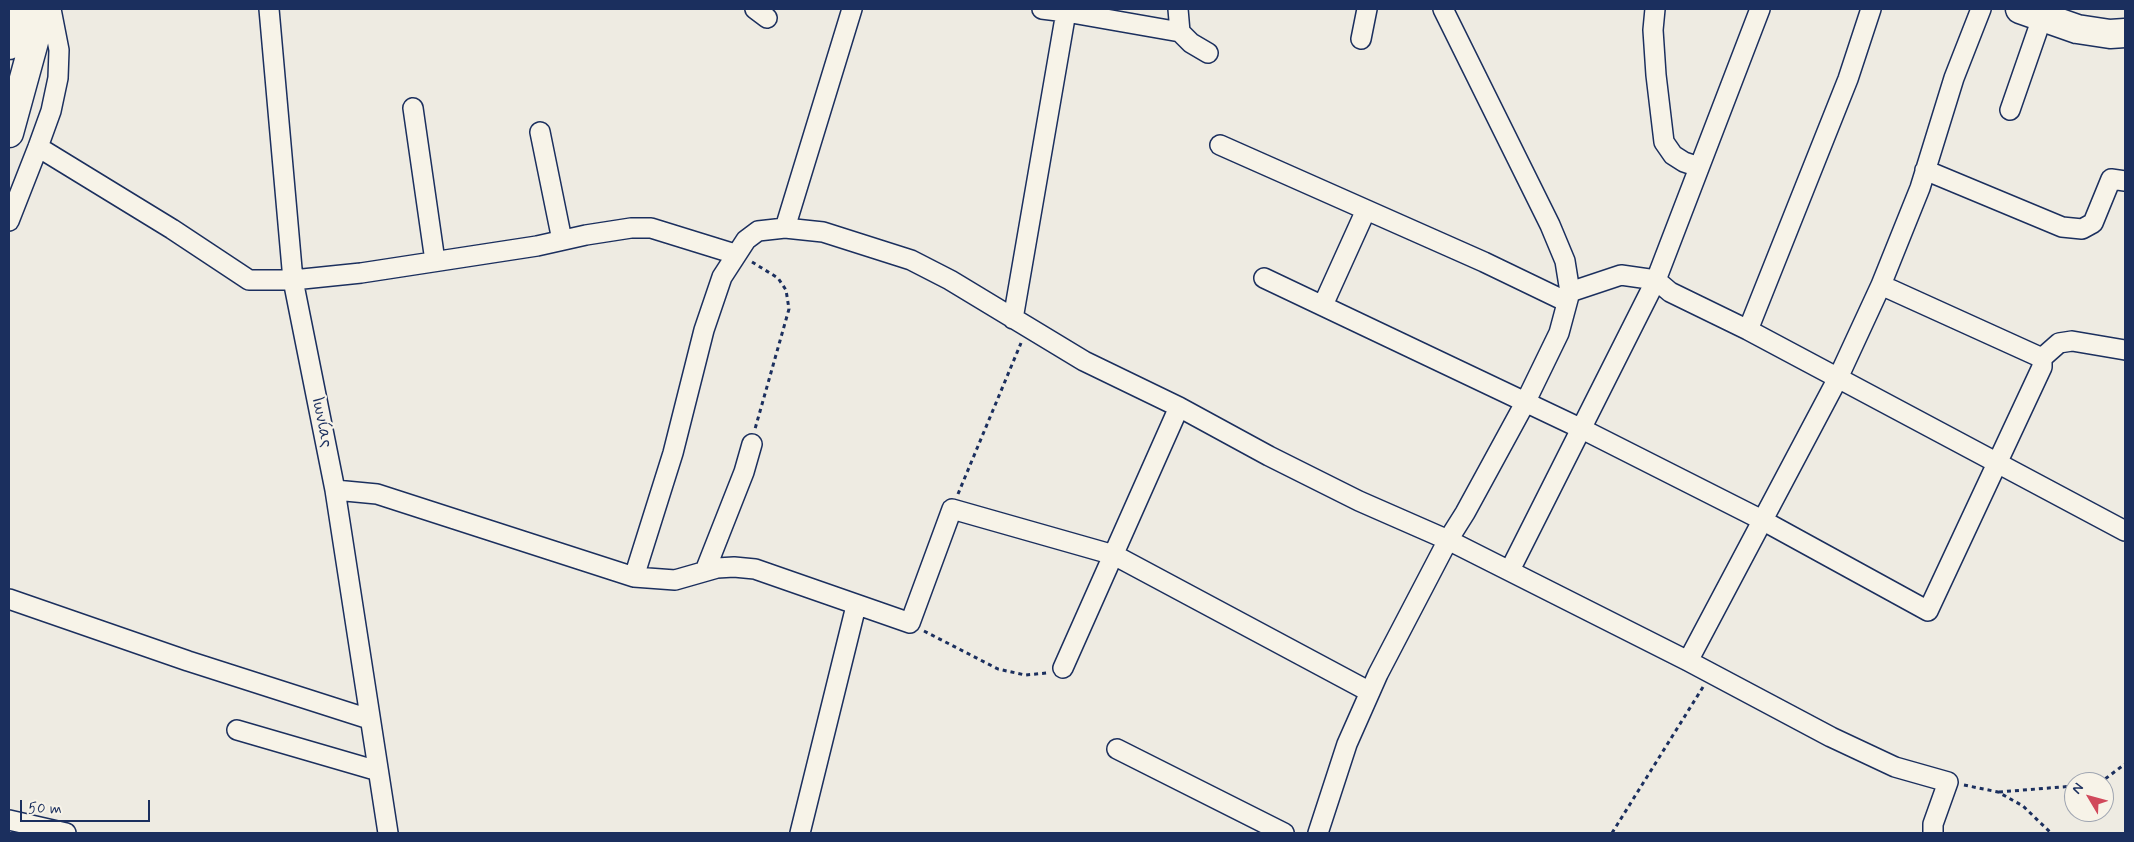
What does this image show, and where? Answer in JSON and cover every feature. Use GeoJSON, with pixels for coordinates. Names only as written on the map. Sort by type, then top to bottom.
{"type":"FeatureCollection","features":[{"type":"Feature","properties":{"kind":"main road"},"geometry":{"type":"LineString","coordinates":[[9,45],[18,9]]}},
{"type":"Feature","properties":{"kind":"main road"},"geometry":{"type":"LineString","coordinates":[[9,132],[43,9]]}},
{"type":"Feature","properties":{"kind":"main road"},"geometry":{"type":"LineString","coordinates":[[2035,12],[2077,29],[2110,34],[2125,33]]}},
{"type":"Feature","properties":{"kind":"street"},"geometry":{"type":"LineString","coordinates":[[9,221],[38,147],[58,78],[59,50],[51,9]]}},
{"type":"Feature","properties":{"kind":"street","name":"Ιωνίας"},"geometry":{"type":"LineString","coordinates":[[269,9],[293,280],[334,490],[388,833]]}},
{"type":"Feature","properties":{"kind":"street"},"geometry":{"type":"LineString","coordinates":[[785,228],[852,9]]}},
{"type":"Feature","properties":{"kind":"street"},"geometry":{"type":"LineString","coordinates":[[1042,9],[1180,32],[1192,43],[1208,53]]}},
{"type":"Feature","properties":{"kind":"street"},"geometry":{"type":"LineString","coordinates":[[1178,9],[1180,32]]}},
{"type":"Feature","properties":{"kind":"street"},"geometry":{"type":"LineString","coordinates":[[1361,38],[1367,9]]}},
{"type":"Feature","properties":{"kind":"street"},"geometry":{"type":"LineString","coordinates":[[1318,833],[1347,744],[1370,692],[1448,540],[1465,513],[1525,402],[1559,333],[1568,297],[1565,261],[1550,225],[1443,9]]}},
{"type":"Feature","properties":{"kind":"street"},"geometry":{"type":"LineString","coordinates":[[1655,9],[1653,30],[1656,75],[1664,142],[1673,155],[1684,162],[1699,166]]}},
{"type":"Feature","properties":{"kind":"street"},"geometry":{"type":"LineString","coordinates":[[1510,570],[1656,280],[1760,9]]}},
{"type":"Feature","properties":{"kind":"street"},"geometry":{"type":"LineString","coordinates":[[1748,330],[1848,79],[1870,9]]}},
{"type":"Feature","properties":{"kind":"street"},"geometry":{"type":"LineString","coordinates":[[1688,661],[1838,378],[1900,243],[1954,78],[1981,9]]}},
{"type":"Feature","properties":{"kind":"street"},"geometry":{"type":"LineString","coordinates":[[1020,324],[1066,12]]}},
{"type":"Feature","properties":{"kind":"street"},"geometry":{"type":"LineString","coordinates":[[2010,110],[2035,12]]}},
{"type":"Feature","properties":{"kind":"street"},"geometry":{"type":"LineString","coordinates":[[413,108],[435,261]]}},
{"type":"Feature","properties":{"kind":"street"},"geometry":{"type":"LineString","coordinates":[[540,132],[562,240]]}},
{"type":"Feature","properties":{"kind":"street"},"geometry":{"type":"LineString","coordinates":[[1220,145],[1484,262],[1568,297],[1621,275],[1656,280],[1670,292],[1748,330],[2125,531]]}},
{"type":"Feature","properties":{"kind":"street"},"geometry":{"type":"LineString","coordinates":[[38,147],[172,229],[249,280],[293,280],[361,273],[631,228],[651,228],[735,254]]}},
{"type":"Feature","properties":{"kind":"street"},"geometry":{"type":"LineString","coordinates":[[1925,170],[2062,227],[2082,229],[2093,222],[2112,179],[2125,181]]}},
{"type":"Feature","properties":{"kind":"street"},"geometry":{"type":"LineString","coordinates":[[1323,305],[1366,210]]}},
{"type":"Feature","properties":{"kind":"street"},"geometry":{"type":"LineString","coordinates":[[634,577],[673,453],[704,330],[722,277],[735,254],[746,240],[758,230],[785,228],[823,232],[911,260],[950,280],[1084,361],[1179,407],[1269,456],[1510,570],[1831,737],[1894,767],[1948,782],[1933,824],[1933,833]]}},
{"type":"Feature","properties":{"kind":"street"},"geometry":{"type":"LineString","coordinates":[[1264,278],[1582,429],[1762,520],[1928,611],[2042,367],[2042,358],[2059,343],[2072,341],[2125,350]]}},
{"type":"Feature","properties":{"kind":"street"},"geometry":{"type":"LineString","coordinates":[[1881,285],[2042,358]]}},
{"type":"Feature","properties":{"kind":"street"},"geometry":{"type":"LineString","coordinates":[[1063,668],[1179,407]]}},
{"type":"Feature","properties":{"kind":"street"},"geometry":{"type":"LineString","coordinates":[[705,571],[744,472],[752,444]]}},
{"type":"Feature","properties":{"kind":"street"},"geometry":{"type":"LineString","coordinates":[[334,490],[377,494],[395,499],[634,577],[675,580],[705,571],[734,567],[755,569],[910,624],[952,508],[1114,555],[1370,692]]}},
{"type":"Feature","properties":{"kind":"street"},"geometry":{"type":"LineString","coordinates":[[9,599],[188,661],[369,719]]}},
{"type":"Feature","properties":{"kind":"street"},"geometry":{"type":"LineString","coordinates":[[800,833],[856,606]]}},
{"type":"Feature","properties":{"kind":"street"},"geometry":{"type":"LineString","coordinates":[[237,730],[378,771]]}},
{"type":"Feature","properties":{"kind":"street"},"geometry":{"type":"LineString","coordinates":[[1117,748],[1284,833]]}},
{"type":"Feature","properties":{"kind":"street"},"geometry":{"type":"LineString","coordinates":[[9,820],[61,833]]}},
{"type":"Feature","properties":{"kind":"path"},"geometry":{"type":"LineString","coordinates":[[735,254],[758,265],[778,278],[786,290],[789,309],[762,398],[752,444]]}},
{"type":"Feature","properties":{"kind":"path"},"geometry":{"type":"LineString","coordinates":[[952,508],[1020,324]]}},
{"type":"Feature","properties":{"kind":"path"},"geometry":{"type":"LineString","coordinates":[[910,624],[998,669],[1025,675],[1042,675],[1063,668]]}},
{"type":"Feature","properties":{"kind":"path"},"geometry":{"type":"LineString","coordinates":[[1612,833],[1711,673]]}},
{"type":"Feature","properties":{"kind":"path"},"geometry":{"type":"LineString","coordinates":[[2114,772],[2125,764]]}},
{"type":"Feature","properties":{"kind":"path"},"geometry":{"type":"LineString","coordinates":[[1948,782],[1998,792],[2064,787]]}},
{"type":"Feature","properties":{"kind":"path"},"geometry":{"type":"LineString","coordinates":[[1998,792],[2023,806],[2051,833]]}}]}
